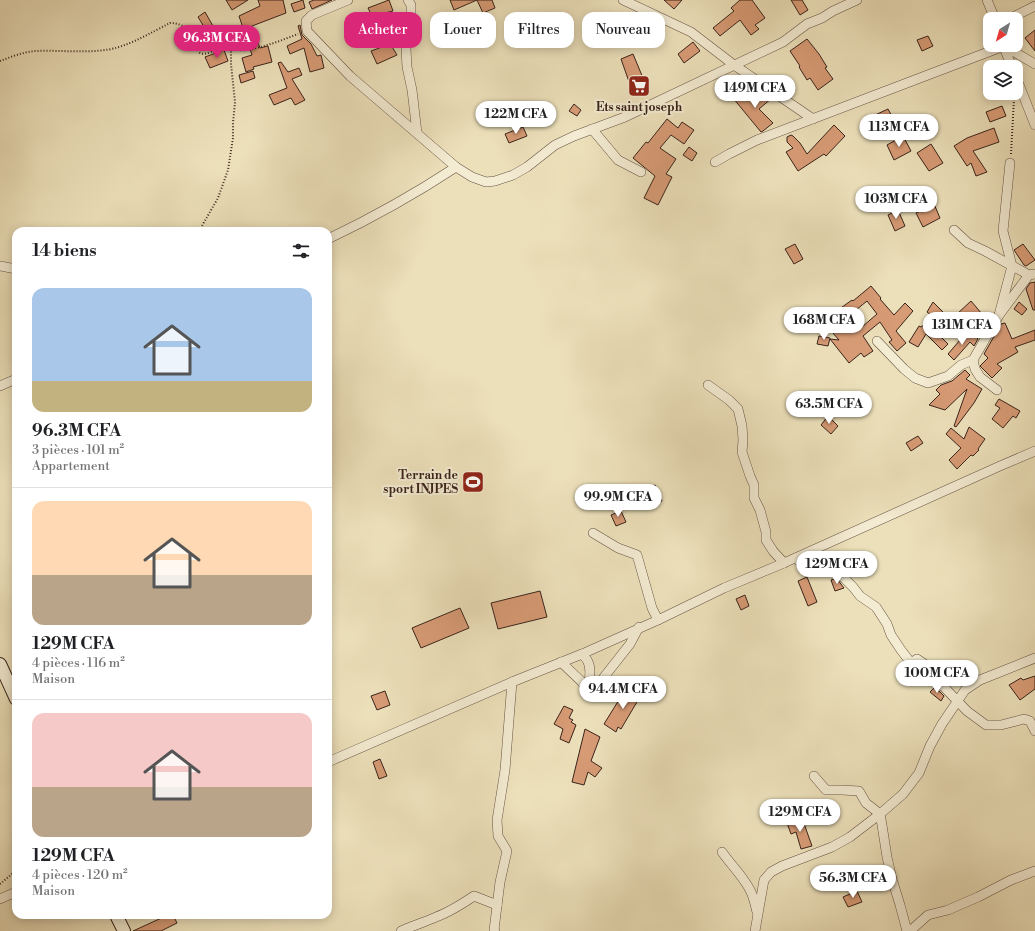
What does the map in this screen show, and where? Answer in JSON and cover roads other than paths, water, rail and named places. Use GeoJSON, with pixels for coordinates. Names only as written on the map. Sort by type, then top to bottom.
{"type":"FeatureCollection","features":[{"type":"Feature","properties":{"kind":"street"},"geometry":{"type":"LineString","coordinates":[[348,0],[312,15],[306,22],[307,31],[350,76],[456,167],[472,177],[486,182],[495,181],[513,175],[528,167],[555,145],[574,136],[625,117],[783,42],[807,24],[822,18],[856,0]]}},
{"type":"Feature","properties":{"kind":"street"},"geometry":{"type":"LineString","coordinates":[[408,0],[411,6],[411,17],[406,50],[406,61],[412,90],[417,133]]}},
{"type":"Feature","properties":{"kind":"street"},"geometry":{"type":"LineString","coordinates":[[623,0],[691,32],[734,65],[813,119]]}},
{"type":"Feature","properties":{"kind":"street"},"geometry":{"type":"LineString","coordinates":[[988,0],[992,12]]}},
{"type":"Feature","properties":{"kind":"street"},"geometry":{"type":"LineString","coordinates":[[1023,12],[1035,6]]}},
{"type":"Feature","properties":{"kind":"street"},"geometry":{"type":"LineString","coordinates":[[715,162],[757,140],[986,52]]}},
{"type":"Feature","properties":{"kind":"street"},"geometry":{"type":"LineString","coordinates":[[1015,52],[1035,64]]}},
{"type":"Feature","properties":{"kind":"street"},"geometry":{"type":"LineString","coordinates":[[1023,95],[1035,125]]}},
{"type":"Feature","properties":{"kind":"street"},"geometry":{"type":"LineString","coordinates":[[592,129],[618,160],[641,172]]}},
{"type":"Feature","properties":{"kind":"street"},"geometry":{"type":"LineString","coordinates":[[998,315],[1012,266],[1003,231],[1010,163]]}},
{"type":"Feature","properties":{"kind":"street"},"geometry":{"type":"LineString","coordinates":[[332,237],[358,225],[456,167]]}},
{"type":"Feature","properties":{"kind":"street"},"geometry":{"type":"LineString","coordinates":[[877,341],[904,369],[915,378],[928,383],[948,376],[961,365],[973,360],[998,315],[1032,275],[968,243],[954,230]]}},
{"type":"Feature","properties":{"kind":"street"},"geometry":{"type":"LineString","coordinates":[[0,266],[12,268]]}},
{"type":"Feature","properties":{"kind":"street"},"geometry":{"type":"LineString","coordinates":[[973,360],[975,370],[980,377],[997,390]]}},
{"type":"Feature","properties":{"kind":"street"},"geometry":{"type":"LineString","coordinates":[[0,386],[12,381]]}},
{"type":"Feature","properties":{"kind":"street"},"geometry":{"type":"LineString","coordinates":[[708,384],[738,409],[742,426],[742,452],[754,485],[754,498],[760,510],[766,532],[766,540],[773,551],[784,563]]}},
{"type":"Feature","properties":{"kind":"street"},"geometry":{"type":"LineString","coordinates":[[332,760],[512,682],[582,654],[639,627],[658,620],[724,588],[796,558],[1000,466],[1035,452]]}},
{"type":"Feature","properties":{"kind":"street"},"geometry":{"type":"LineString","coordinates":[[593,533],[618,548],[637,555],[652,608],[658,620]]}},
{"type":"Feature","properties":{"kind":"street"},"geometry":{"type":"LineString","coordinates":[[796,558],[805,567],[840,574],[860,596],[876,607],[888,624],[891,635],[912,663],[918,659],[929,668],[936,682],[944,687],[967,711],[986,725],[1001,725],[1024,719],[1030,721],[1035,731]]}},
{"type":"Feature","properties":{"kind":"street"},"geometry":{"type":"LineString","coordinates":[[561,662],[581,680],[588,690],[592,692],[600,686],[604,677],[630,644],[639,627]]}},
{"type":"Feature","properties":{"kind":"street"},"geometry":{"type":"LineString","coordinates":[[582,654],[588,661],[590,668],[588,690]]}},
{"type":"Feature","properties":{"kind":"street"},"geometry":{"type":"LineString","coordinates":[[755,931],[764,880],[771,872],[782,866],[832,847],[850,837],[880,814],[903,794],[919,773],[930,746],[942,724],[965,690],[980,680],[1035,658]]}},
{"type":"Feature","properties":{"kind":"street"},"geometry":{"type":"LineString","coordinates":[[0,664],[12,690]]}},
{"type":"Feature","properties":{"kind":"street"},"geometry":{"type":"LineString","coordinates":[[495,931],[500,882],[507,851],[498,836],[498,820],[505,770],[512,682]]}},
{"type":"Feature","properties":{"kind":"street"},"geometry":{"type":"LineString","coordinates":[[814,776],[826,790],[859,791],[866,803],[880,814],[892,879],[909,931],[928,916],[948,910],[1011,880],[1035,871]]}},
{"type":"Feature","properties":{"kind":"street"},"geometry":{"type":"LineString","coordinates":[[722,852],[734,866],[750,890],[758,915]]}},
{"type":"Feature","properties":{"kind":"street"},"geometry":{"type":"LineString","coordinates":[[0,899],[12,894]]}},
{"type":"Feature","properties":{"kind":"street"},"geometry":{"type":"LineString","coordinates":[[401,931],[436,917],[474,896],[497,905]]}},
{"type":"Feature","properties":{"kind":"street"},"geometry":{"type":"LineString","coordinates":[[118,919],[124,931]]}},
{"type":"Feature","properties":{"kind":"place","name":"Ets saint joseph"},"geometry":{"type":"Point","coordinates":[639,86]}},
{"type":"Feature","properties":{"kind":"place","name":"Terrain de sport INJPES"},"geometry":{"type":"Point","coordinates":[473,482]}}]}
